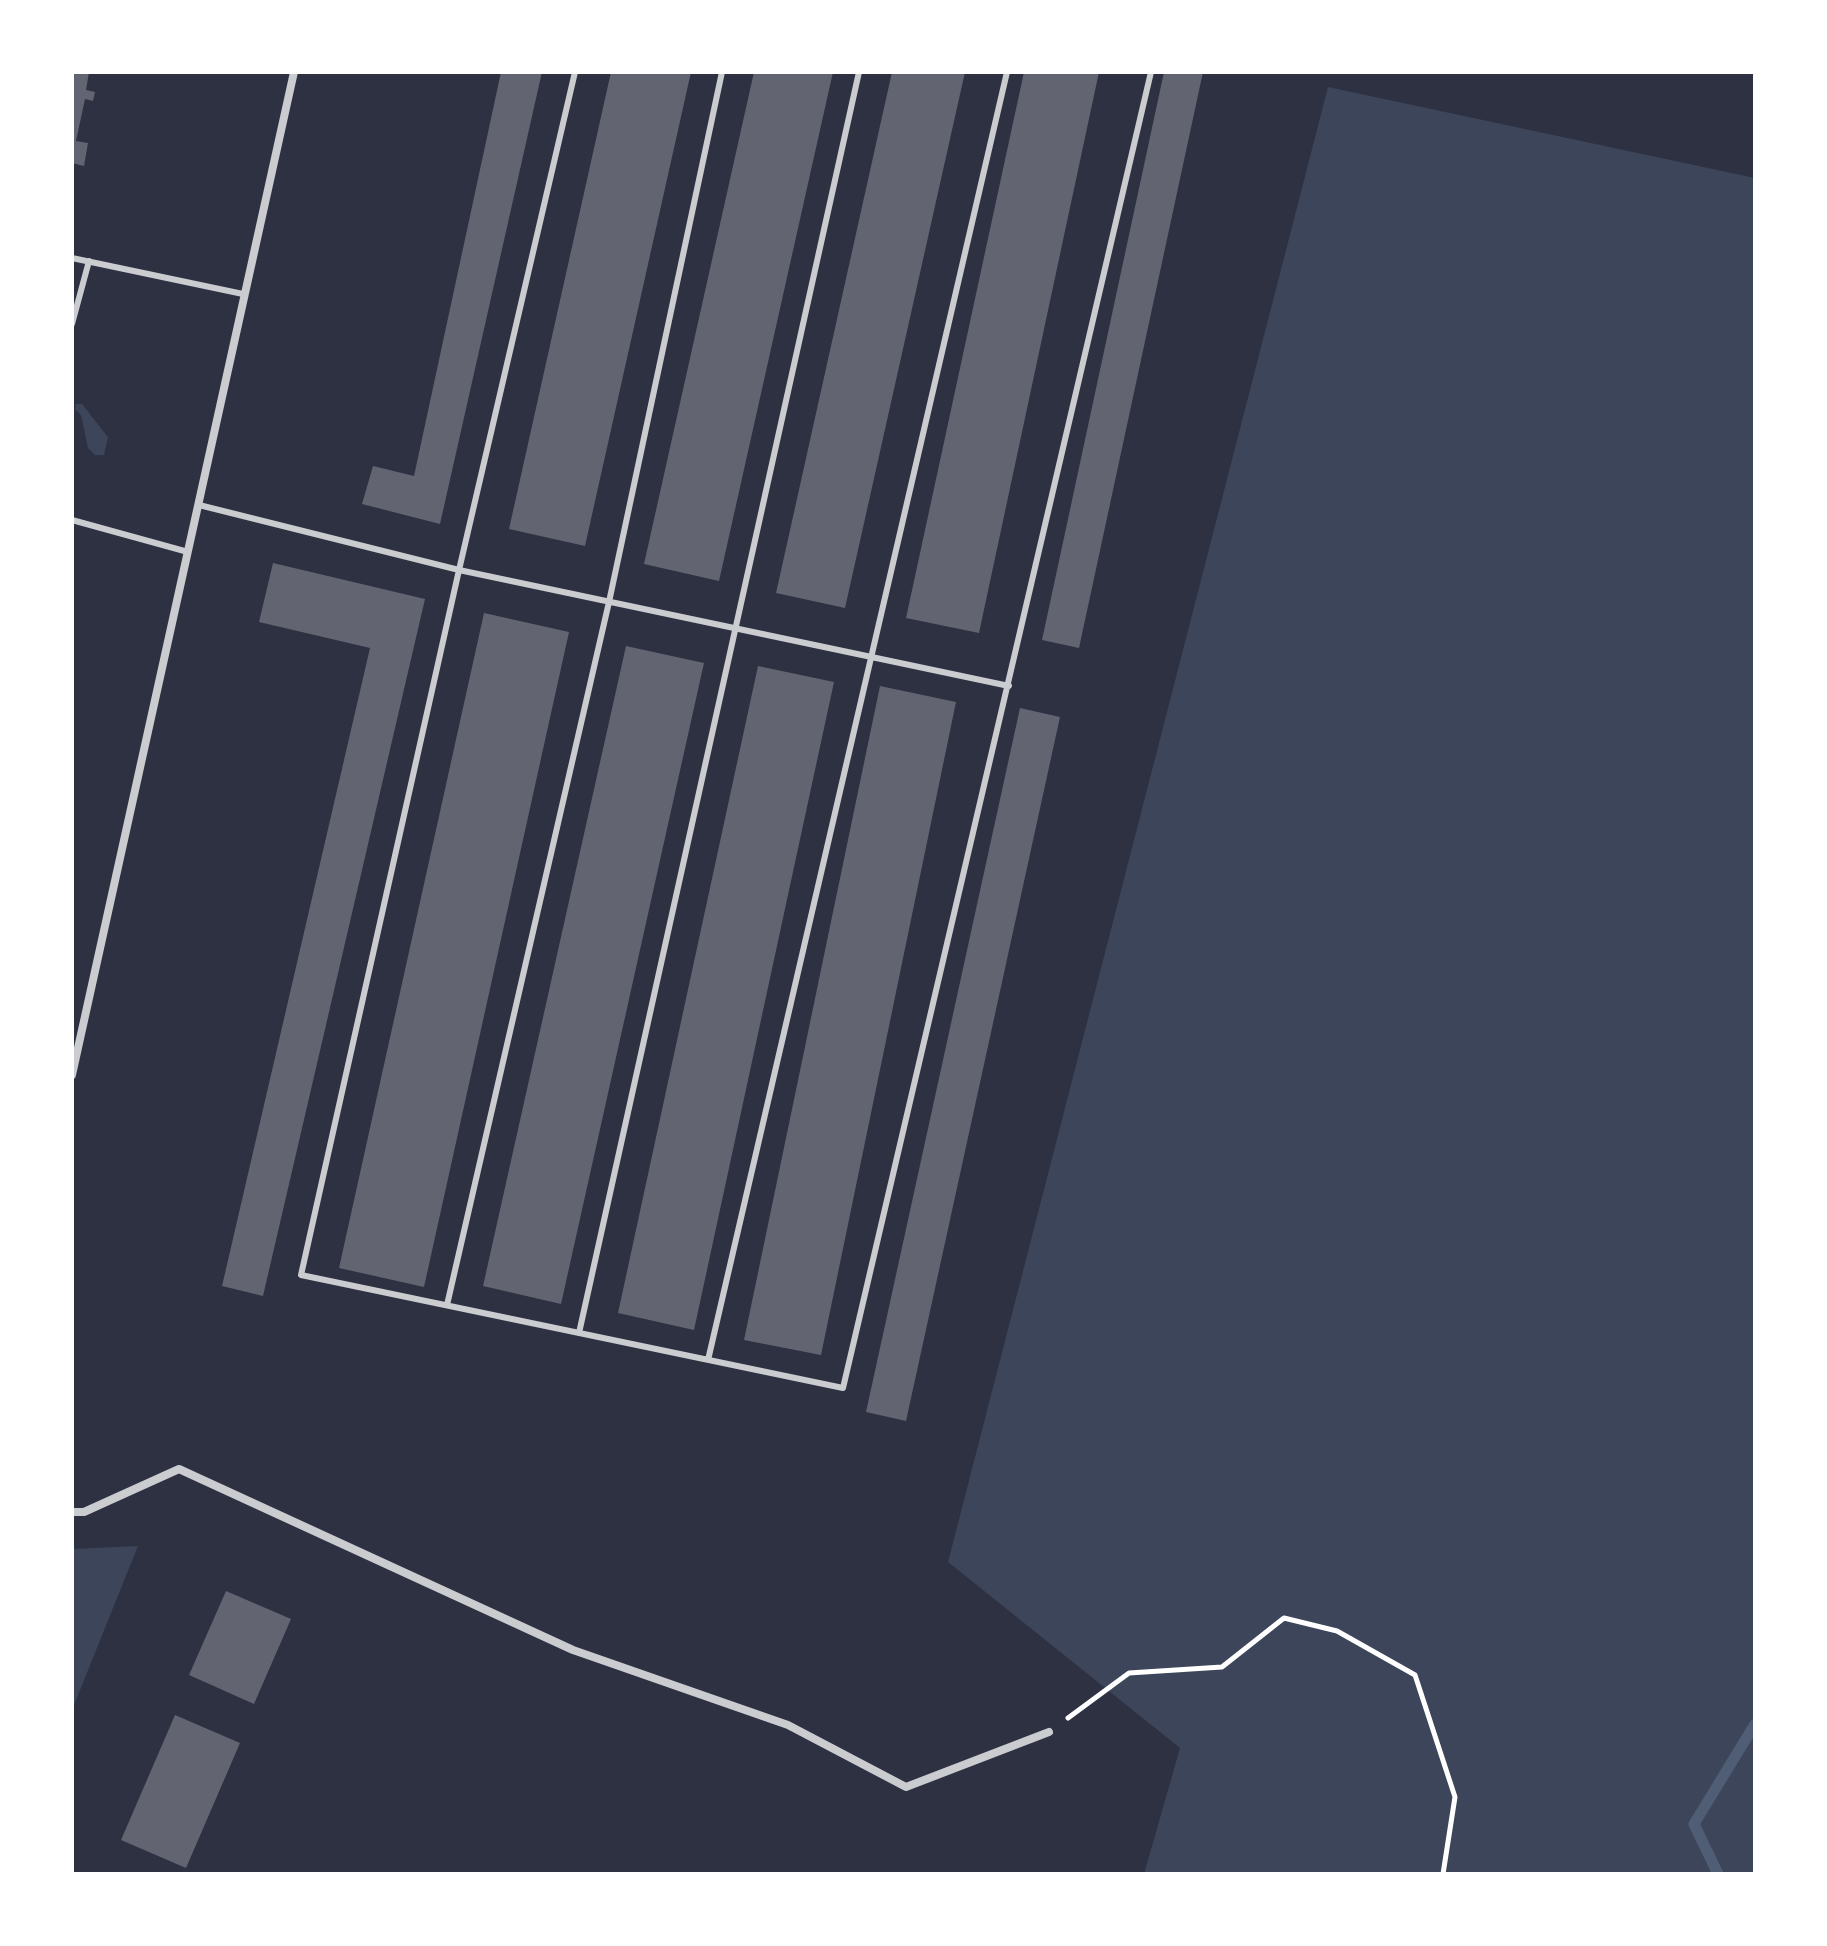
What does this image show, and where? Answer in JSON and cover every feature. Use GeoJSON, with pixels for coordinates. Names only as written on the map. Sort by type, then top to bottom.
{"type":"FeatureCollection","features":[{"type":"Feature","properties":{"kind":"street"},"geometry":{"type":"LineString","coordinates":[[72,1075],[294,72]]}},
{"type":"Feature","properties":{"kind":"street"},"geometry":{"type":"LineString","coordinates":[[72,1512],[84,1512],[179,1469],[573,1650],[788,1725],[906,1787],[1049,1732]]}},
{"type":"Feature","properties":{"kind":"lane"},"geometry":{"type":"LineString","coordinates":[[575,72],[459,570],[301,1275],[843,1388],[1151,72]]}},
{"type":"Feature","properties":{"kind":"lane"},"geometry":{"type":"LineString","coordinates":[[447,1305],[609,602],[722,72]]}},
{"type":"Feature","properties":{"kind":"lane"},"geometry":{"type":"LineString","coordinates":[[579,1333],[859,72]]}},
{"type":"Feature","properties":{"kind":"lane"},"geometry":{"type":"LineString","coordinates":[[708,1360],[1007,72]]}},
{"type":"Feature","properties":{"kind":"lane"},"geometry":{"type":"LineString","coordinates":[[72,258],[243,294]]}},
{"type":"Feature","properties":{"kind":"lane"},"geometry":{"type":"LineString","coordinates":[[72,324],[89,261]]}},
{"type":"Feature","properties":{"kind":"lane"},"geometry":{"type":"LineString","coordinates":[[199,505],[459,570],[1009,686]]}},
{"type":"Feature","properties":{"kind":"lane"},"geometry":{"type":"LineString","coordinates":[[72,520],[188,552]]}},
{"type":"Feature","properties":{"kind":"path"},"geometry":{"type":"LineString","coordinates":[[1049,1732],[1129,1673],[1222,1667],[1284,1618],[1337,1631],[1415,1675],[1455,1797],[1443,1874]]}},
{"type":"Feature","properties":{"kind":"shaded area"},"geometry":{"type":"Polygon","coordinates":[[[1328,87],[1755,178],[1755,1874],[1144,1874],[1180,1748],[948,1562],[1328,87]]]}},
{"type":"Feature","properties":{"kind":"shaded area"},"geometry":{"type":"Polygon","coordinates":[[[76,404],[82,404],[108,437],[104,455],[95,455],[88,448],[81,415],[75,409],[76,404]]]}},
{"type":"Feature","properties":{"kind":"shaded area"},"geometry":{"type":"Polygon","coordinates":[[[138,1546],[72,1710],[72,1549],[138,1546]]]}},
{"type":"Feature","properties":{"kind":"building"},"geometry":{"type":"Polygon","coordinates":[[[72,72],[89,72],[86,90],[95,92],[93,101],[85,99],[76,141],[88,143],[84,166],[72,163],[72,72]]]}},
{"type":"Feature","properties":{"kind":"building"},"geometry":{"type":"Polygon","coordinates":[[[501,72],[542,72],[440,524],[362,504],[373,466],[414,476],[501,72]]]}},
{"type":"Feature","properties":{"kind":"building"},"geometry":{"type":"Polygon","coordinates":[[[611,72],[691,72],[585,546],[509,529],[611,72]]]}},
{"type":"Feature","properties":{"kind":"building"},"geometry":{"type":"Polygon","coordinates":[[[754,72],[833,72],[719,581],[644,564],[754,72]]]}},
{"type":"Feature","properties":{"kind":"building"},"geometry":{"type":"Polygon","coordinates":[[[892,72],[965,72],[845,608],[776,593],[892,72]]]}},
{"type":"Feature","properties":{"kind":"building"},"geometry":{"type":"Polygon","coordinates":[[[1024,72],[1099,72],[979,633],[906,618],[1024,72]]]}},
{"type":"Feature","properties":{"kind":"building"},"geometry":{"type":"Polygon","coordinates":[[[1164,72],[1203,72],[1079,648],[1042,640],[1164,72]]]}},
{"type":"Feature","properties":{"kind":"building"},"geometry":{"type":"Polygon","coordinates":[[[273,563],[425,599],[263,1296],[222,1286],[370,648],[259,622],[273,563]]]}},
{"type":"Feature","properties":{"kind":"building"},"geometry":{"type":"Polygon","coordinates":[[[484,613],[569,632],[424,1287],[339,1268],[484,613]]]}},
{"type":"Feature","properties":{"kind":"building"},"geometry":{"type":"Polygon","coordinates":[[[626,646],[704,663],[561,1304],[483,1286],[626,646]]]}},
{"type":"Feature","properties":{"kind":"building"},"geometry":{"type":"Polygon","coordinates":[[[758,666],[834,682],[694,1330],[618,1313],[758,666]]]}},
{"type":"Feature","properties":{"kind":"building"},"geometry":{"type":"Polygon","coordinates":[[[880,686],[956,702],[821,1355],[744,1340],[880,686]]]}},
{"type":"Feature","properties":{"kind":"building"},"geometry":{"type":"Polygon","coordinates":[[[1020,708],[1060,717],[906,1421],[866,1412],[1020,708]]]}},
{"type":"Feature","properties":{"kind":"building"},"geometry":{"type":"Polygon","coordinates":[[[226,1591],[291,1619],[254,1704],[189,1675],[226,1591]]]}},
{"type":"Feature","properties":{"kind":"building"},"geometry":{"type":"Polygon","coordinates":[[[175,1715],[240,1743],[186,1868],[121,1840],[175,1715]]]}},
{"type":"Feature","properties":{"kind":"waterway"},"geometry":{"type":"LineString","coordinates":[[1718,1874],[1694,1824],[1755,1724]]}}]}
